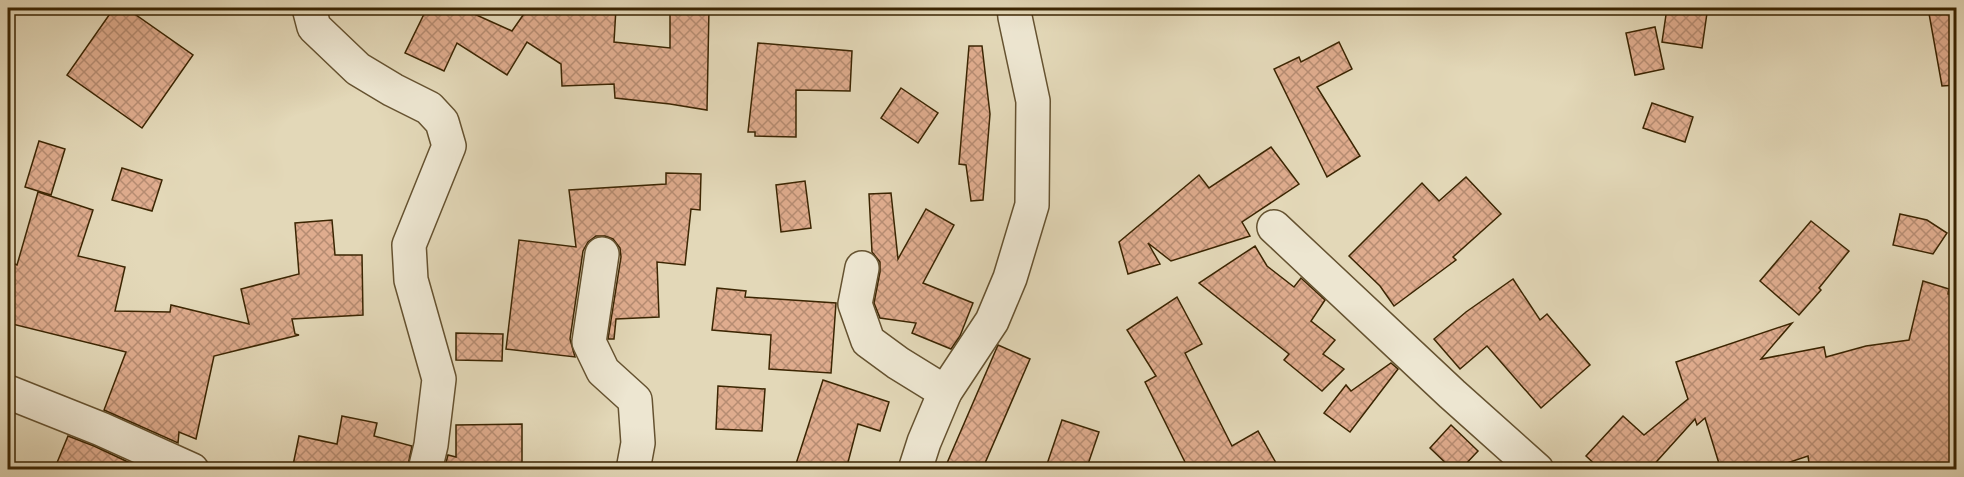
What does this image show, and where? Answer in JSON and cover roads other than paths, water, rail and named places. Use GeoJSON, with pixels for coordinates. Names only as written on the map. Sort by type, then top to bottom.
{"type":"FeatureCollection","features":[{"type":"Feature","properties":{"kind":"street"},"geometry":{"type":"LineString","coordinates":[[309,8],[314,27],[358,69],[429,108],[442,122],[449,146],[409,244],[411,280],[439,379],[431,445],[425,470]]}},
{"type":"Feature","properties":{"kind":"street"},"geometry":{"type":"LineString","coordinates":[[915,470],[945,392],[992,321],[1010,279],[1032,205],[1033,101],[1014,8]]}},
{"type":"Feature","properties":{"kind":"street"},"geometry":{"type":"LineString","coordinates":[[1274,227],[1452,394],[1537,470]]}},
{"type":"Feature","properties":{"kind":"street"},"geometry":{"type":"LineString","coordinates":[[602,254],[590,342],[603,371],[635,400],[638,443],[633,470]]}},
{"type":"Feature","properties":{"kind":"street"},"geometry":{"type":"LineString","coordinates":[[862,268],[855,304],[868,341],[945,392]]}},
{"type":"Feature","properties":{"kind":"street"},"geometry":{"type":"LineString","coordinates":[[8,392],[100,429],[192,470]]}}]}
